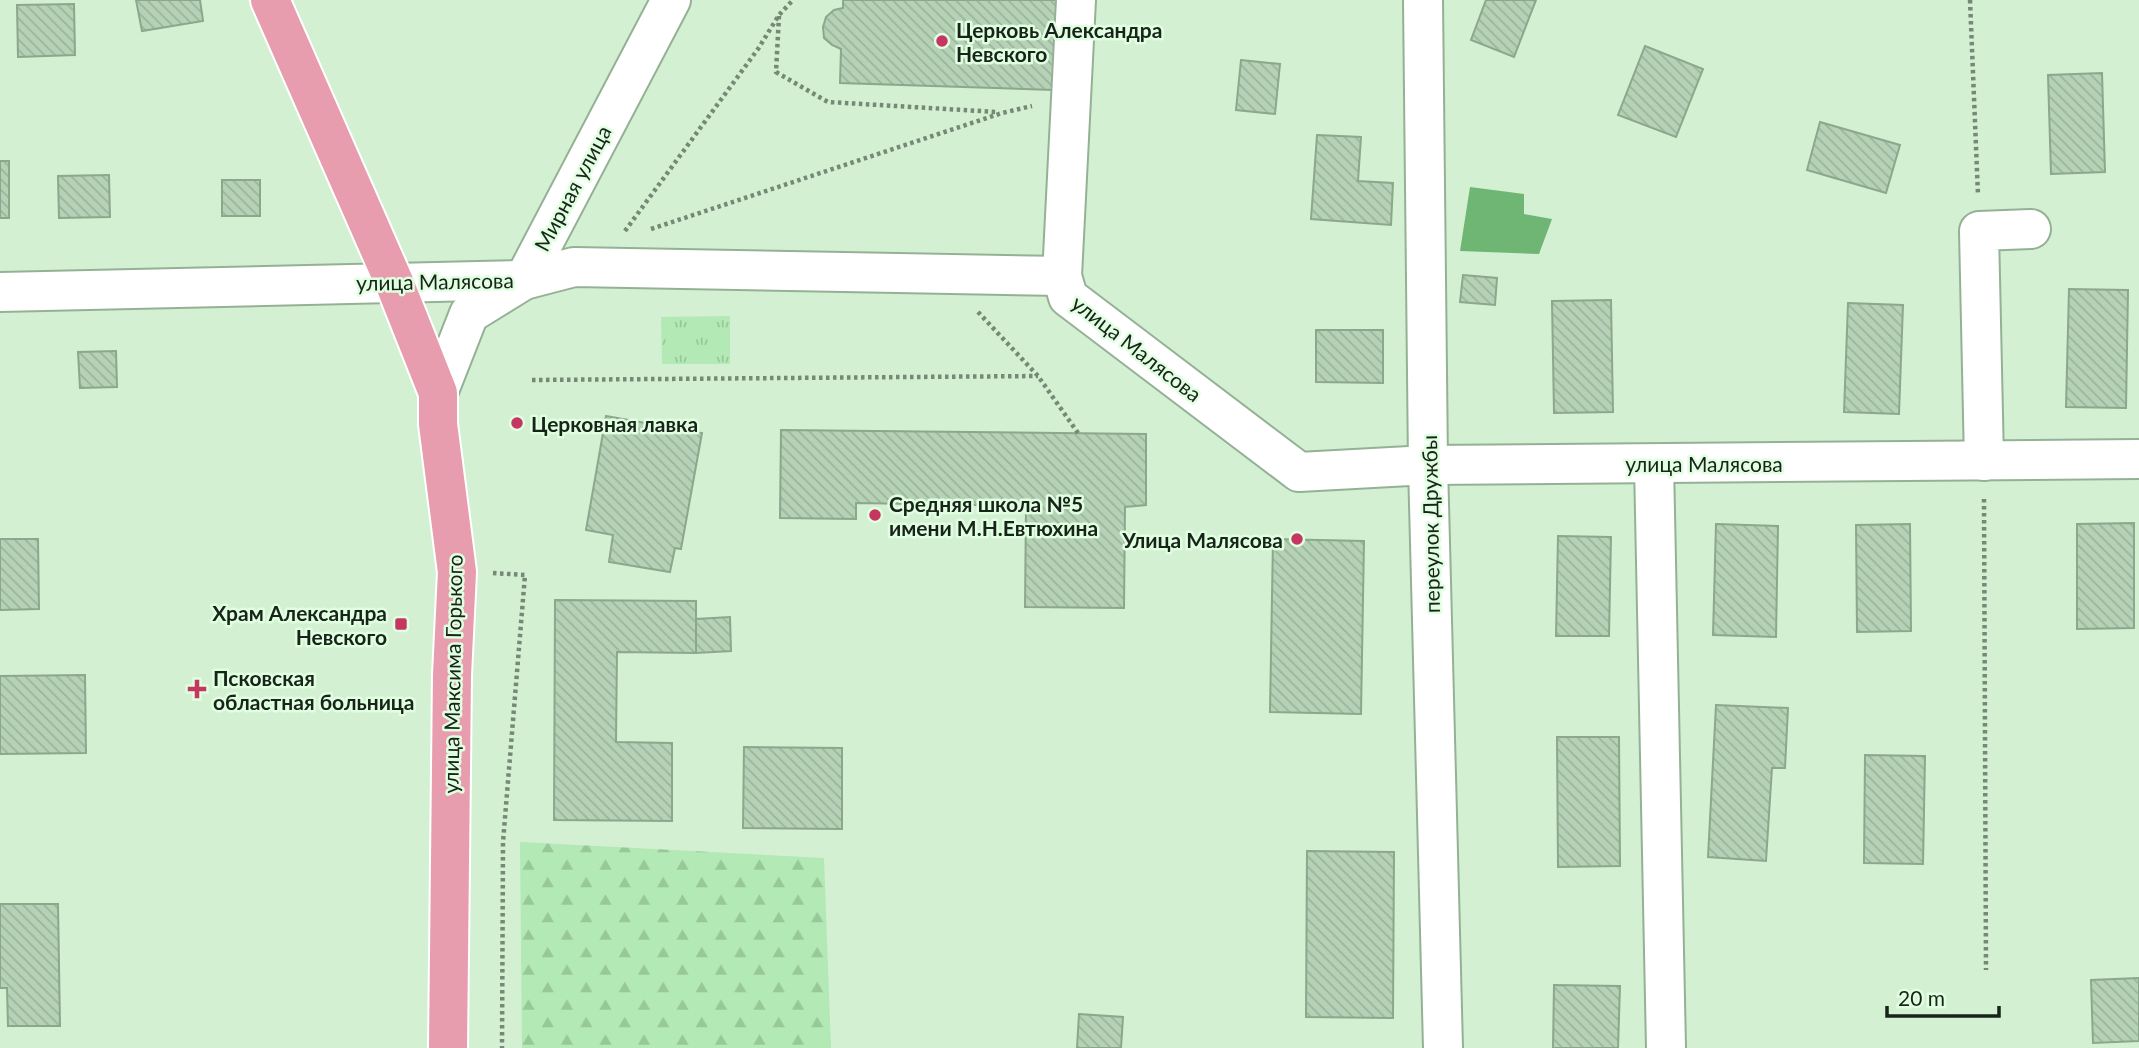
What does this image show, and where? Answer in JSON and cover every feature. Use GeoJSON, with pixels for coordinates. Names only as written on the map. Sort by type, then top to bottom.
{"type":"FeatureCollection","features":[{"type":"Feature","properties":{"kind":"main road","name":"улица Максима Горького"},"geometry":{"type":"LineString","coordinates":[[270,0],[394,282],[438,393],[438,424],[457,572],[452,675],[447,1048]]}},
{"type":"Feature","properties":{"kind":"street","name":"Мирная улица"},"geometry":{"type":"LineString","coordinates":[[524,280],[671,0]]}},
{"type":"Feature","properties":{"kind":"street"},"geometry":{"type":"LineString","coordinates":[[1062,276],[1076,0]]}},
{"type":"Feature","properties":{"kind":"street","name":"переулок Дружбы"},"geometry":{"type":"LineString","coordinates":[[1423,0],[1428,465],[1443,1048]]}},
{"type":"Feature","properties":{"kind":"street"},"geometry":{"type":"LineString","coordinates":[[1984,461],[1979,231],[2031,229]]}},
{"type":"Feature","properties":{"kind":"street","name":"улица Малясова"},"geometry":{"type":"LineString","coordinates":[[0,292],[524,280],[574,267],[1062,276],[1068,297],[1299,472],[1428,465],[2139,459]]}},
{"type":"Feature","properties":{"kind":"street"},"geometry":{"type":"LineString","coordinates":[[438,393],[469,314],[524,280]]}},
{"type":"Feature","properties":{"kind":"street"},"geometry":{"type":"LineString","coordinates":[[1654,464],[1666,1048]]}},
{"type":"Feature","properties":{"kind":"path"},"geometry":{"type":"LineString","coordinates":[[632,235],[619,239],[758,49],[779,15],[793,0]]}},
{"type":"Feature","properties":{"kind":"path"},"geometry":{"type":"LineString","coordinates":[[1970,0],[1979,231]]}},
{"type":"Feature","properties":{"kind":"path"},"geometry":{"type":"LineString","coordinates":[[779,15],[776,72],[828,102],[1002,113]]}},
{"type":"Feature","properties":{"kind":"path"},"geometry":{"type":"LineString","coordinates":[[646,230],[1002,113],[1071,98]]}},
{"type":"Feature","properties":{"kind":"path"},"geometry":{"type":"LineString","coordinates":[[970,304],[1038,376],[1078,433]]}},
{"type":"Feature","properties":{"kind":"path"},"geometry":{"type":"LineString","coordinates":[[533,380],[1038,376]]}},
{"type":"Feature","properties":{"kind":"path"},"geometry":{"type":"LineString","coordinates":[[1984,461],[1986,970]]}},
{"type":"Feature","properties":{"kind":"path"},"geometry":{"type":"LineString","coordinates":[[457,572],[526,575],[503,842],[502,1048]]}},
{"type":"Feature","properties":{"kind":"green space"},"geometry":{"type":"Polygon","coordinates":[[[730,316],[730,364],[662,364],[661,317],[730,316]]]}},
{"type":"Feature","properties":{"kind":"green space"},"geometry":{"type":"Polygon","coordinates":[[[520,842],[824,858],[831,1048],[522,1048],[520,842]]]}},
{"type":"Feature","properties":{"kind":"shaded area"},"geometry":{"type":"Polygon","coordinates":[[[1470,187],[1524,194],[1524,214],[1552,219],[1539,254],[1460,251],[1470,187]]]}},
{"type":"Feature","properties":{"kind":"building"},"geometry":{"type":"Polygon","coordinates":[[[136,0],[200,0],[203,21],[142,31],[136,0]]]}},
{"type":"Feature","properties":{"kind":"building","name":"Церковь Александра Невского"},"geometry":{"type":"Polygon","coordinates":[[[843,0],[1059,0],[1053,90],[840,83],[841,49],[824,38],[823,27],[826,17],[834,10],[843,8],[843,0]]]}},
{"type":"Feature","properties":{"kind":"building"},"geometry":{"type":"Polygon","coordinates":[[[1486,0],[1536,0],[1514,57],[1471,40],[1486,0]]]}},
{"type":"Feature","properties":{"kind":"building"},"geometry":{"type":"Polygon","coordinates":[[[74,4],[75,55],[18,57],[17,5],[74,4]]]}},
{"type":"Feature","properties":{"kind":"building"},"geometry":{"type":"Polygon","coordinates":[[[1645,46],[1703,69],[1676,137],[1618,115],[1645,46]]]}},
{"type":"Feature","properties":{"kind":"building"},"geometry":{"type":"Polygon","coordinates":[[[1241,60],[1280,64],[1275,114],[1236,110],[1241,60]]]}},
{"type":"Feature","properties":{"kind":"building"},"geometry":{"type":"Polygon","coordinates":[[[2102,73],[2105,172],[2051,174],[2048,75],[2102,73]]]}},
{"type":"Feature","properties":{"kind":"building"},"geometry":{"type":"Polygon","coordinates":[[[1820,122],[1900,145],[1886,193],[1807,170],[1820,122]]]}},
{"type":"Feature","properties":{"kind":"building"},"geometry":{"type":"Polygon","coordinates":[[[1317,135],[1361,137],[1358,181],[1393,183],[1391,225],[1311,219],[1317,135]]]}},
{"type":"Feature","properties":{"kind":"building"},"geometry":{"type":"Polygon","coordinates":[[[0,161],[9,161],[9,218],[0,218],[0,161]]]}},
{"type":"Feature","properties":{"kind":"building"},"geometry":{"type":"Polygon","coordinates":[[[109,175],[110,217],[59,218],[58,176],[109,175]]]}},
{"type":"Feature","properties":{"kind":"building"},"geometry":{"type":"Polygon","coordinates":[[[222,180],[260,180],[260,216],[222,216],[222,180]]]}},
{"type":"Feature","properties":{"kind":"building"},"geometry":{"type":"Polygon","coordinates":[[[1463,275],[1497,278],[1495,305],[1460,302],[1463,275]]]}},
{"type":"Feature","properties":{"kind":"building"},"geometry":{"type":"Polygon","coordinates":[[[2069,289],[2128,290],[2126,408],[2066,407],[2069,289]]]}},
{"type":"Feature","properties":{"kind":"building"},"geometry":{"type":"Polygon","coordinates":[[[1611,300],[1613,412],[1554,413],[1552,301],[1611,300]]]}},
{"type":"Feature","properties":{"kind":"building"},"geometry":{"type":"Polygon","coordinates":[[[1848,303],[1903,305],[1899,414],[1844,412],[1848,303]]]}},
{"type":"Feature","properties":{"kind":"building"},"geometry":{"type":"Polygon","coordinates":[[[1316,330],[1383,330],[1383,383],[1316,382],[1316,330]]]}},
{"type":"Feature","properties":{"kind":"building"},"geometry":{"type":"Polygon","coordinates":[[[116,351],[117,387],[80,388],[78,352],[116,351]]]}},
{"type":"Feature","properties":{"kind":"building"},"geometry":{"type":"Polygon","coordinates":[[[606,416],[702,433],[681,549],[675,548],[670,572],[609,562],[613,535],[586,530],[606,416]]]}},
{"type":"Feature","properties":{"kind":"building"},"geometry":{"type":"Polygon","coordinates":[[[781,430],[1146,434],[1146,505],[1125,507],[1124,608],[1025,607],[1026,506],[856,503],[856,519],[780,518],[781,430]]]}},
{"type":"Feature","properties":{"kind":"building"},"geometry":{"type":"Polygon","coordinates":[[[2134,523],[2134,628],[2077,629],[2077,524],[2134,523]]]}},
{"type":"Feature","properties":{"kind":"building"},"geometry":{"type":"Polygon","coordinates":[[[1716,524],[1778,526],[1776,637],[1713,635],[1716,524]]]}},
{"type":"Feature","properties":{"kind":"building"},"geometry":{"type":"Polygon","coordinates":[[[1910,524],[1911,631],[1857,632],[1856,525],[1910,524]]]}},
{"type":"Feature","properties":{"kind":"building"},"geometry":{"type":"Polygon","coordinates":[[[1558,536],[1611,537],[1609,636],[1556,636],[1558,536]]]}},
{"type":"Feature","properties":{"kind":"building"},"geometry":{"type":"Polygon","coordinates":[[[0,539],[38,539],[39,609],[0,610],[0,539]]]}},
{"type":"Feature","properties":{"kind":"building"},"geometry":{"type":"Polygon","coordinates":[[[1273,539],[1364,541],[1361,714],[1270,712],[1273,539]]]}},
{"type":"Feature","properties":{"kind":"building"},"geometry":{"type":"Polygon","coordinates":[[[555,600],[696,601],[696,653],[617,652],[616,742],[672,743],[672,821],[554,820],[555,600]]]}},
{"type":"Feature","properties":{"kind":"building"},"geometry":{"type":"Polygon","coordinates":[[[730,617],[731,651],[696,653],[696,619],[730,617]]]}},
{"type":"Feature","properties":{"kind":"building"},"geometry":{"type":"Polygon","coordinates":[[[85,675],[86,753],[0,754],[0,676],[85,675]]]}},
{"type":"Feature","properties":{"kind":"building"},"geometry":{"type":"Polygon","coordinates":[[[1716,705],[1788,708],[1785,768],[1772,768],[1766,861],[1708,857],[1716,705]]]}},
{"type":"Feature","properties":{"kind":"building"},"geometry":{"type":"Polygon","coordinates":[[[1557,737],[1619,737],[1620,866],[1558,867],[1557,737]]]}},
{"type":"Feature","properties":{"kind":"building"},"geometry":{"type":"Polygon","coordinates":[[[744,747],[842,748],[842,829],[743,828],[744,747]]]}},
{"type":"Feature","properties":{"kind":"building"},"geometry":{"type":"Polygon","coordinates":[[[1865,755],[1925,756],[1923,864],[1864,863],[1865,755]]]}},
{"type":"Feature","properties":{"kind":"building"},"geometry":{"type":"Polygon","coordinates":[[[1307,851],[1394,852],[1393,1018],[1306,1017],[1307,851]]]}},
{"type":"Feature","properties":{"kind":"building"},"geometry":{"type":"Polygon","coordinates":[[[0,904],[58,904],[60,1026],[8,1026],[7,988],[0,988],[0,904]]]}},
{"type":"Feature","properties":{"kind":"building"},"geometry":{"type":"Polygon","coordinates":[[[2139,978],[2139,1041],[2093,1043],[2091,980],[2139,978]]]}},
{"type":"Feature","properties":{"kind":"building"},"geometry":{"type":"Polygon","coordinates":[[[1554,985],[1620,986],[1618,1048],[1553,1048],[1554,985]]]}},
{"type":"Feature","properties":{"kind":"building"},"geometry":{"type":"Polygon","coordinates":[[[1079,1014],[1123,1017],[1121,1048],[1077,1048],[1079,1014]]]}},
{"type":"Feature","properties":{"kind":"place","name":"Церковь Александра Невского"},"geometry":{"type":"Point","coordinates":[942,41]}},
{"type":"Feature","properties":{"kind":"place","name":"Церковная лавка"},"geometry":{"type":"Point","coordinates":[517,423]}},
{"type":"Feature","properties":{"kind":"place","name":"Средняя школа №5 имени М.Н.Евтюхина"},"geometry":{"type":"Point","coordinates":[875,515]}},
{"type":"Feature","properties":{"kind":"place","name":"Улица Малясова"},"geometry":{"type":"Point","coordinates":[1297,539]}},
{"type":"Feature","properties":{"kind":"place","name":"Храм Александра Невского"},"geometry":{"type":"Point","coordinates":[401,624]}},
{"type":"Feature","properties":{"kind":"place","name":"Псковская областная больница"},"geometry":{"type":"Point","coordinates":[197,689]}}]}
